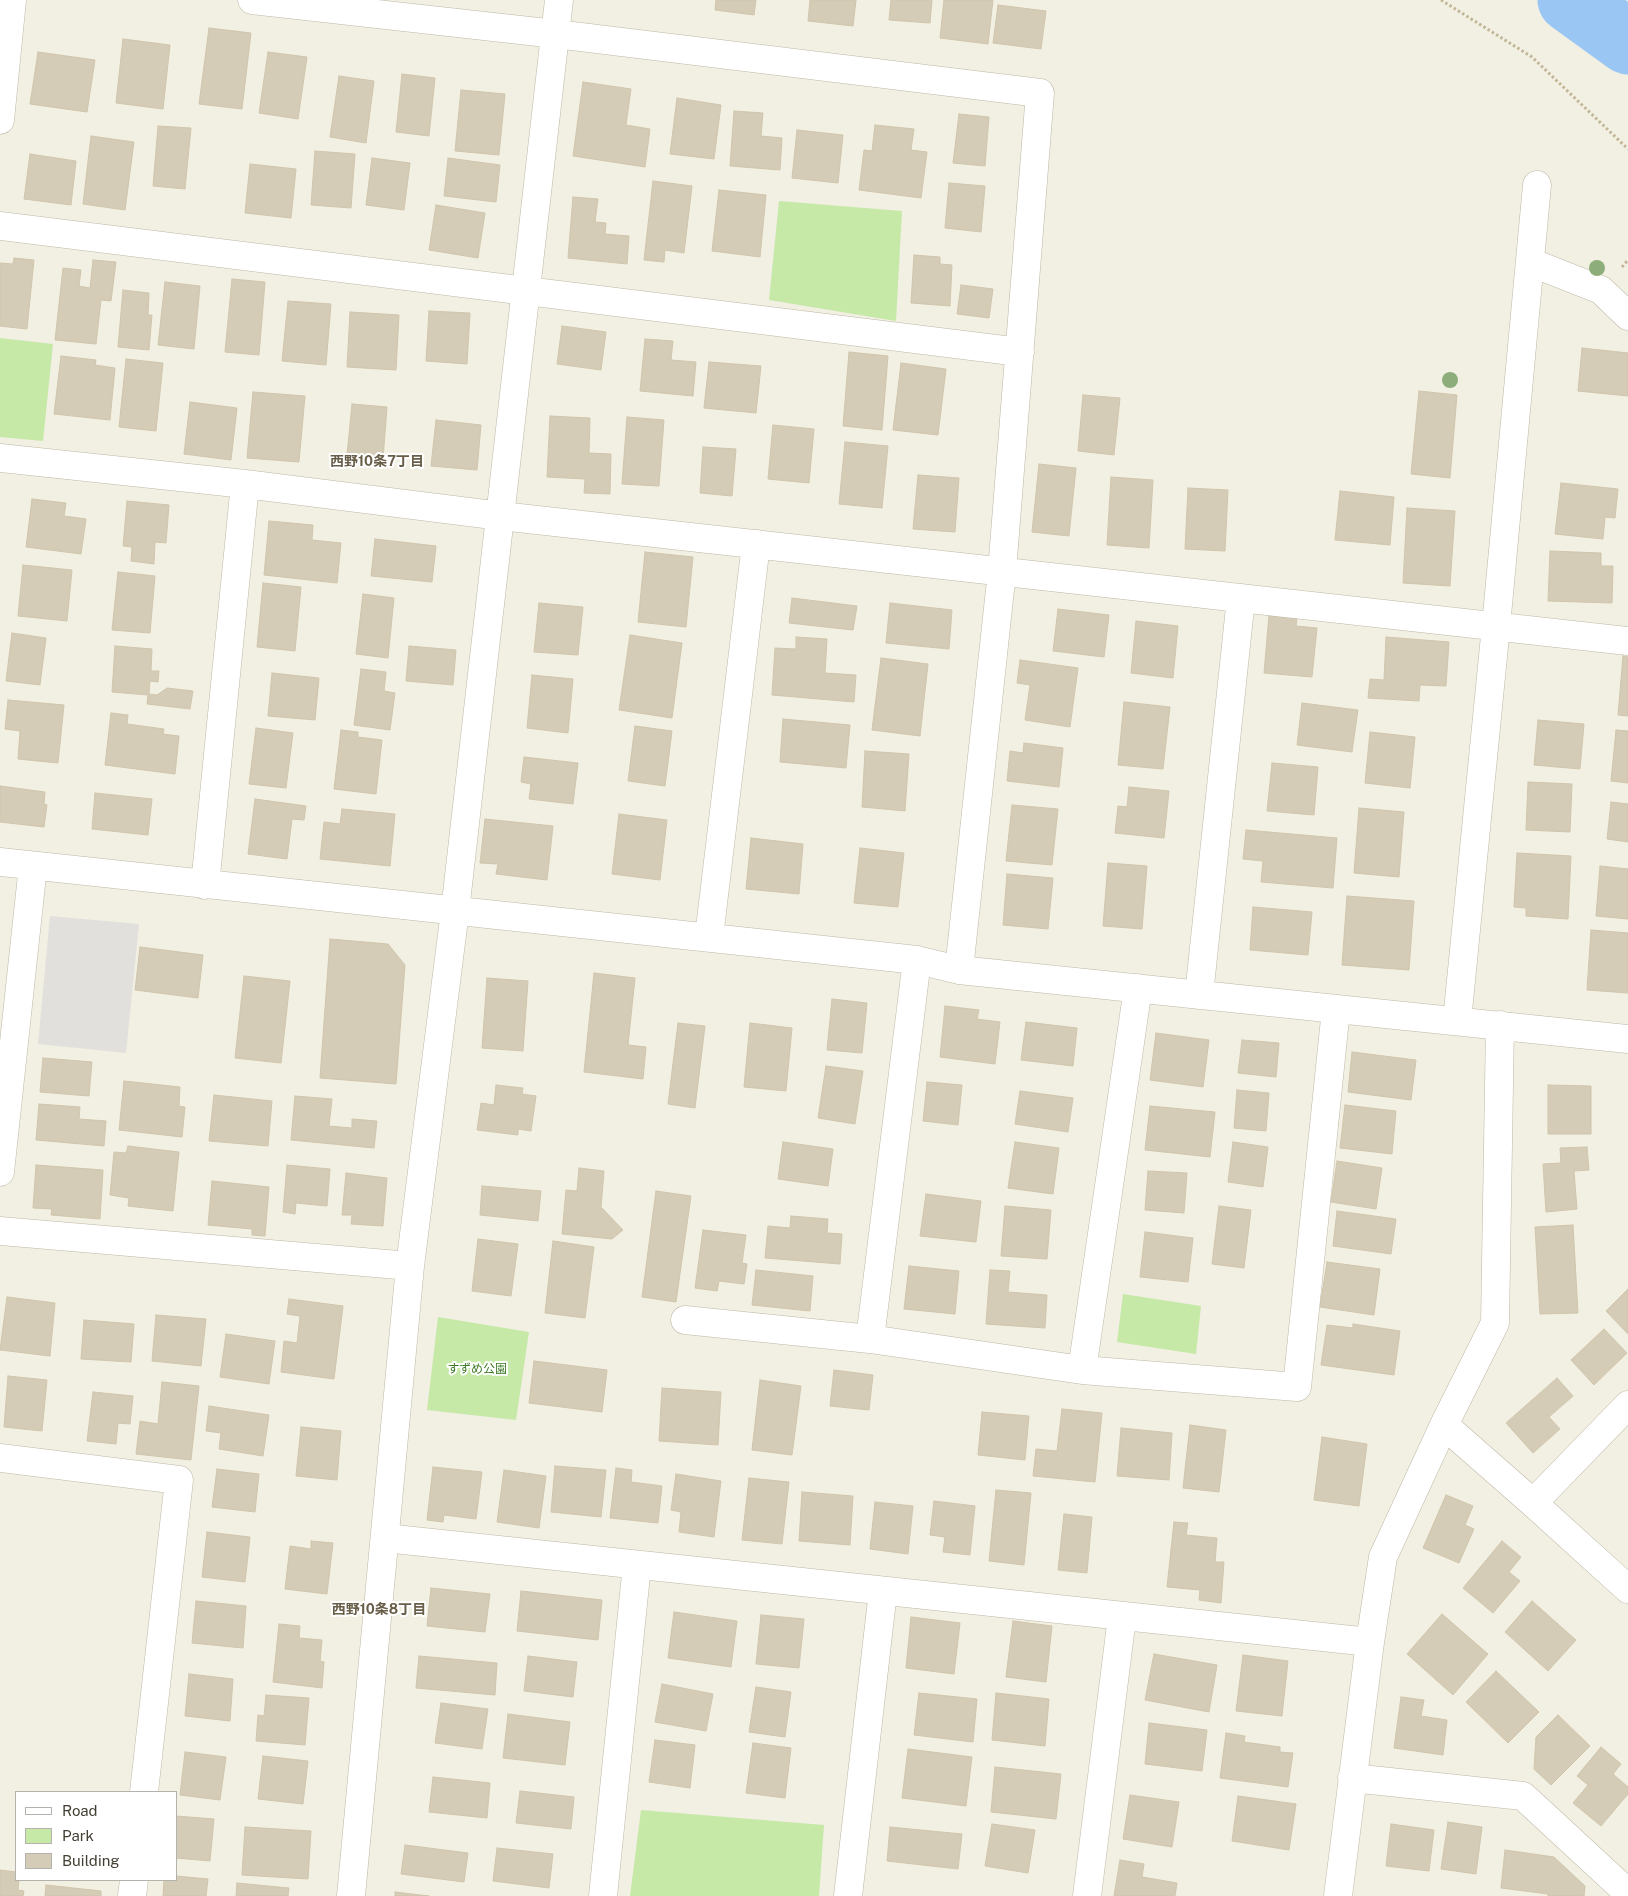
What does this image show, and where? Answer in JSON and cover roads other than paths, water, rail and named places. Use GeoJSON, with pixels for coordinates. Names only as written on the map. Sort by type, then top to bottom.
{"type":"FeatureCollection","features":[{"type":"Feature","properties":{"kind":"street"},"geometry":{"type":"LineString","coordinates":[[0,120],[12,0]]}},
{"type":"Feature","properties":{"kind":"street"},"geometry":{"type":"LineString","coordinates":[[252,0],[556,34],[1040,93],[1002,571],[959,970]]}},
{"type":"Feature","properties":{"kind":"street"},"geometry":{"type":"LineString","coordinates":[[351,1896],[410,1266],[455,911],[559,0]]}},
{"type":"Feature","properties":{"kind":"street"},"geometry":{"type":"LineString","coordinates":[[1457,1021],[1537,185]]}},
{"type":"Feature","properties":{"kind":"street"},"geometry":{"type":"LineString","coordinates":[[0,226],[1020,352]]}},
{"type":"Feature","properties":{"kind":"street"},"geometry":{"type":"LineString","coordinates":[[1530,262],[1601,290],[1628,316]]}},
{"type":"Feature","properties":{"kind":"street"},"geometry":{"type":"LineString","coordinates":[[0,458],[245,484],[501,516],[1628,641]]}},
{"type":"Feature","properties":{"kind":"street"},"geometry":{"type":"LineString","coordinates":[[205,885],[245,484]]}},
{"type":"Feature","properties":{"kind":"street"},"geometry":{"type":"LineString","coordinates":[[709,937],[756,544]]}},
{"type":"Feature","properties":{"kind":"street"},"geometry":{"type":"LineString","coordinates":[[1200,994],[1242,598]]}},
{"type":"Feature","properties":{"kind":"street"},"geometry":{"type":"LineString","coordinates":[[0,862],[917,960],[959,970],[1628,1039]]}},
{"type":"Feature","properties":{"kind":"street"},"geometry":{"type":"LineString","coordinates":[[0,1172],[33,866]]}},
{"type":"Feature","properties":{"kind":"street"},"geometry":{"type":"LineString","coordinates":[[870,1339],[917,960]]}},
{"type":"Feature","properties":{"kind":"street"},"geometry":{"type":"LineString","coordinates":[[1082,1370],[1138,988]]}},
{"type":"Feature","properties":{"kind":"street"},"geometry":{"type":"LineString","coordinates":[[685,1320],[870,1339],[1082,1370],[1297,1387],[1336,1009]]}},
{"type":"Feature","properties":{"kind":"street"},"geometry":{"type":"LineString","coordinates":[[1338,1896],[1370,1642],[1383,1557],[1444,1425],[1495,1323],[1500,1025]]}},
{"type":"Feature","properties":{"kind":"street"},"geometry":{"type":"LineString","coordinates":[[0,1231],[410,1266]]}},
{"type":"Feature","properties":{"kind":"street"},"geometry":{"type":"LineString","coordinates":[[1533,1503],[1628,1405]]}},
{"type":"Feature","properties":{"kind":"street"},"geometry":{"type":"LineString","coordinates":[[1444,1425],[1628,1589]]}},
{"type":"Feature","properties":{"kind":"street"},"geometry":{"type":"LineString","coordinates":[[0,1458],[179,1480],[144,1791]]}},
{"type":"Feature","properties":{"kind":"street"},"geometry":{"type":"LineString","coordinates":[[385,1538],[1370,1642]]}},
{"type":"Feature","properties":{"kind":"street"},"geometry":{"type":"LineString","coordinates":[[603,1896],[637,1565]]}},
{"type":"Feature","properties":{"kind":"street"},"geometry":{"type":"LineString","coordinates":[[848,1896],[883,1591]]}},
{"type":"Feature","properties":{"kind":"street"},"geometry":{"type":"LineString","coordinates":[[1087,1896],[1122,1617]]}},
{"type":"Feature","properties":{"kind":"street"},"geometry":{"type":"LineString","coordinates":[[1352,1778],[1523,1796],[1628,1893]]}},
{"type":"Feature","properties":{"kind":"street"},"geometry":{"type":"LineString","coordinates":[[132,1896],[134,1881]]}},
{"type":"Feature","properties":{"kind":"waterway"},"geometry":{"type":"LineString","coordinates":[[1570,0],[1628,42]]}},
{"type":"Feature","properties":{"kind":"district","name":"西野10条7丁目"},"geometry":{"type":"Point","coordinates":[377,462]}},
{"type":"Feature","properties":{"kind":"district","name":"西野10条8丁目"},"geometry":{"type":"Point","coordinates":[379,1610]}},
{"type":"Feature","properties":{"kind":"park label","name":"すずめ公園"},"geometry":{"type":"Point","coordinates":[477,1369]}}]}
